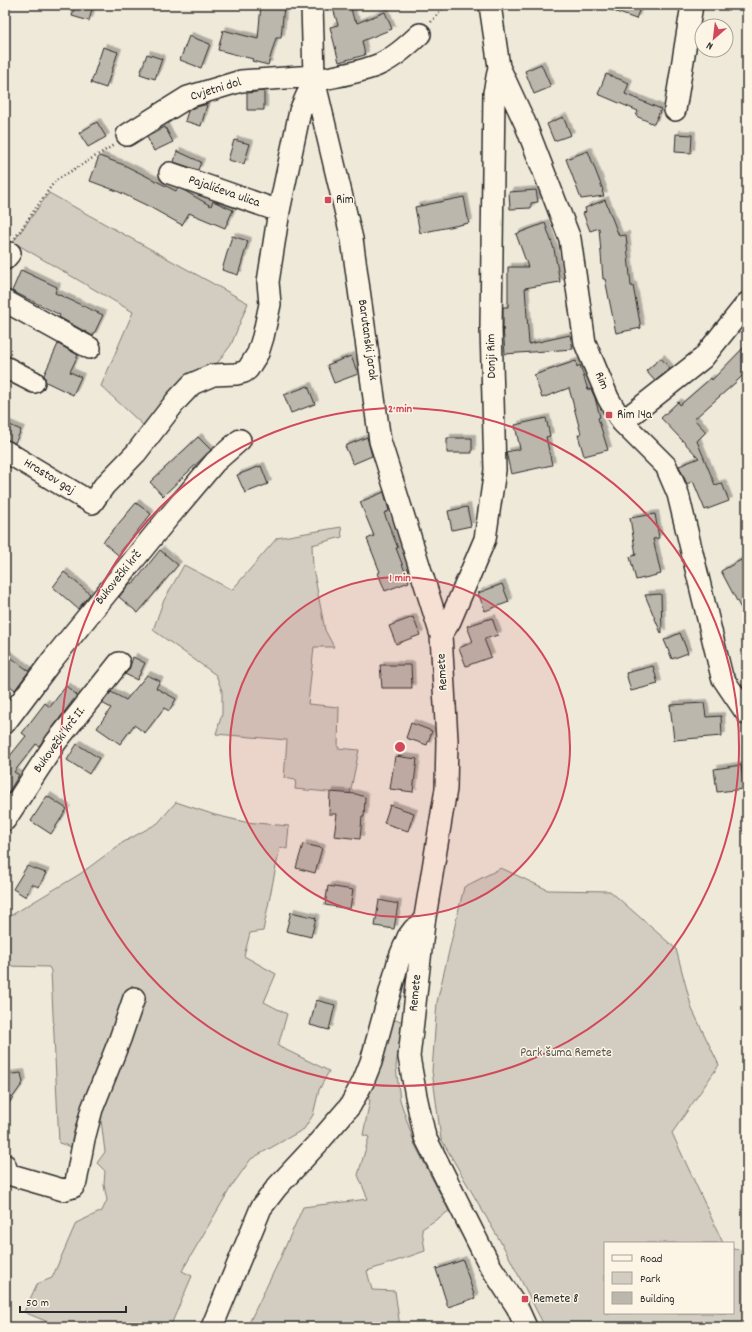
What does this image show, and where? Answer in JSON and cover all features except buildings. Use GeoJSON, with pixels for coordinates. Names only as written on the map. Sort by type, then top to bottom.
{"type":"FeatureCollection","features":[{"type":"Feature","properties":{"kind":"street","name":"Barutanski jarak"},"geometry":{"type":"LineString","coordinates":[[312,5],[315,82],[352,239],[380,441],[441,635]]}},
{"type":"Feature","properties":{"kind":"street","name":"Rim"},"geometry":{"type":"LineString","coordinates":[[490,5],[499,67],[525,123],[570,239],[585,344],[608,398],[622,422],[666,466],[678,494],[722,677],[747,714]]}},
{"type":"Feature","properties":{"kind":"street"},"geometry":{"type":"LineString","coordinates":[[675,110],[692,5]]}},
{"type":"Feature","properties":{"kind":"street","name":"Cvjetni dol"},"geometry":{"type":"LineString","coordinates":[[127,135],[188,97],[241,81],[315,82],[369,68],[379,65],[404,49],[420,34]]}},
{"type":"Feature","properties":{"kind":"street","name":"Donji Rim"},"geometry":{"type":"LineString","coordinates":[[441,635],[450,621],[485,539],[495,470],[491,328],[494,92],[499,67]]}},
{"type":"Feature","properties":{"kind":"street"},"geometry":{"type":"LineString","coordinates":[[279,211],[300,111],[315,82]]}},
{"type":"Feature","properties":{"kind":"street","name":"Pajalićeva ulica"},"geometry":{"type":"LineString","coordinates":[[170,173],[279,211]]}},
{"type":"Feature","properties":{"kind":"street","name":"Hrastov gaj"},"geometry":{"type":"LineString","coordinates":[[5,451],[92,503],[104,486],[136,453],[176,401],[192,384],[213,375],[236,374],[244,372],[248,369],[258,353],[270,304],[268,282],[279,211]]}},
{"type":"Feature","properties":{"kind":"street"},"geometry":{"type":"LineString","coordinates":[[5,301],[90,348]]}},
{"type":"Feature","properties":{"kind":"street"},"geometry":{"type":"LineString","coordinates":[[622,422],[703,358],[747,303]]}},
{"type":"Feature","properties":{"kind":"street"},"geometry":{"type":"LineString","coordinates":[[5,367],[34,382]]}},
{"type":"Feature","properties":{"kind":"street","name":"Bukovečki krč"},"geometry":{"type":"LineString","coordinates":[[5,723],[58,653],[167,519],[215,462],[240,440]]}},
{"type":"Feature","properties":{"kind":"street","name":"Remete"},"geometry":{"type":"LineString","coordinates":[[441,635],[447,740],[446,789],[424,923],[409,1056],[425,1137],[489,1264],[517,1307],[526,1327]]}},
{"type":"Feature","properties":{"kind":"street","name":"Bukovečki krč II."},"geometry":{"type":"LineString","coordinates":[[5,820],[56,742],[119,663]]}},
{"type":"Feature","properties":{"kind":"street"},"geometry":{"type":"LineString","coordinates":[[212,1327],[261,1208],[277,1187],[350,1106],[363,1082],[371,1062],[399,959],[408,937],[414,929],[424,923]]}},
{"type":"Feature","properties":{"kind":"street"},"geometry":{"type":"LineString","coordinates":[[5,1165],[8,1174],[63,1190],[73,1186],[76,1182],[84,1139],[92,1109],[120,1039],[134,998]]}},
{"type":"Feature","properties":{"kind":"path"},"geometry":{"type":"LineString","coordinates":[[420,34],[442,9],[451,5]]}},
{"type":"Feature","properties":{"kind":"path"},"geometry":{"type":"LineString","coordinates":[[8,256],[9,247],[54,181],[120,141],[127,135]]}},
{"type":"Feature","properties":{"kind":"green space"},"geometry":{"type":"Polygon","coordinates":[[[49,193],[248,303],[231,345],[159,440],[101,386],[133,312],[13,242],[49,193]]]}},
{"type":"Feature","properties":{"kind":"green space"},"geometry":{"type":"Polygon","coordinates":[[[341,527],[342,537],[312,545],[313,568],[325,630],[334,647],[314,647],[308,704],[339,707],[338,748],[359,750],[350,794],[295,789],[296,780],[284,778],[287,740],[216,734],[222,714],[222,691],[216,675],[153,630],[163,602],[184,565],[232,590],[277,538],[341,527]]]}},
{"type":"Feature","properties":{"kind":"green space"},"geometry":{"type":"Polygon","coordinates":[[[176,802],[215,815],[245,822],[289,826],[287,849],[280,847],[263,931],[250,933],[244,956],[276,974],[264,1002],[287,1014],[278,1046],[329,1071],[319,1090],[313,1115],[304,1129],[251,1159],[231,1187],[182,1271],[192,1276],[170,1327],[60,1327],[24,1312],[37,1284],[52,1278],[76,1223],[102,1211],[107,1200],[104,1185],[105,1171],[97,1163],[105,1152],[99,1104],[141,994],[132,985],[129,989],[124,1016],[78,1149],[59,1143],[51,971],[49,967],[5,966],[5,919],[80,874],[122,843],[158,823],[176,802]]]}},
{"type":"Feature","properties":{"kind":"green space","name":"Park šuma Remete"},"geometry":{"type":"Polygon","coordinates":[[[501,868],[548,890],[610,891],[676,949],[692,1009],[719,1065],[672,1133],[723,1242],[604,1242],[604,1314],[734,1314],[734,1249],[747,1250],[747,1327],[545,1327],[507,1253],[441,1139],[432,1071],[437,1002],[464,887],[501,868]]]}},
{"type":"Feature","properties":{"kind":"green space"},"geometry":{"type":"Polygon","coordinates":[[[386,1019],[402,1021],[396,1067],[400,1100],[415,1145],[449,1211],[422,1229],[425,1251],[367,1271],[372,1290],[395,1291],[400,1327],[247,1327],[303,1207],[368,1199],[358,1175],[369,1137],[363,1135],[370,1100],[361,1094],[386,1019]]]}},
{"type":"Feature","properties":{"kind":"place","name":"Rim"},"geometry":{"type":"Point","coordinates":[328,200]}},
{"type":"Feature","properties":{"kind":"place","name":"Rim 14a"},"geometry":{"type":"Point","coordinates":[609,415]}},
{"type":"Feature","properties":{"kind":"place","name":"Remete 8"},"geometry":{"type":"Point","coordinates":[525,1299]}}]}
